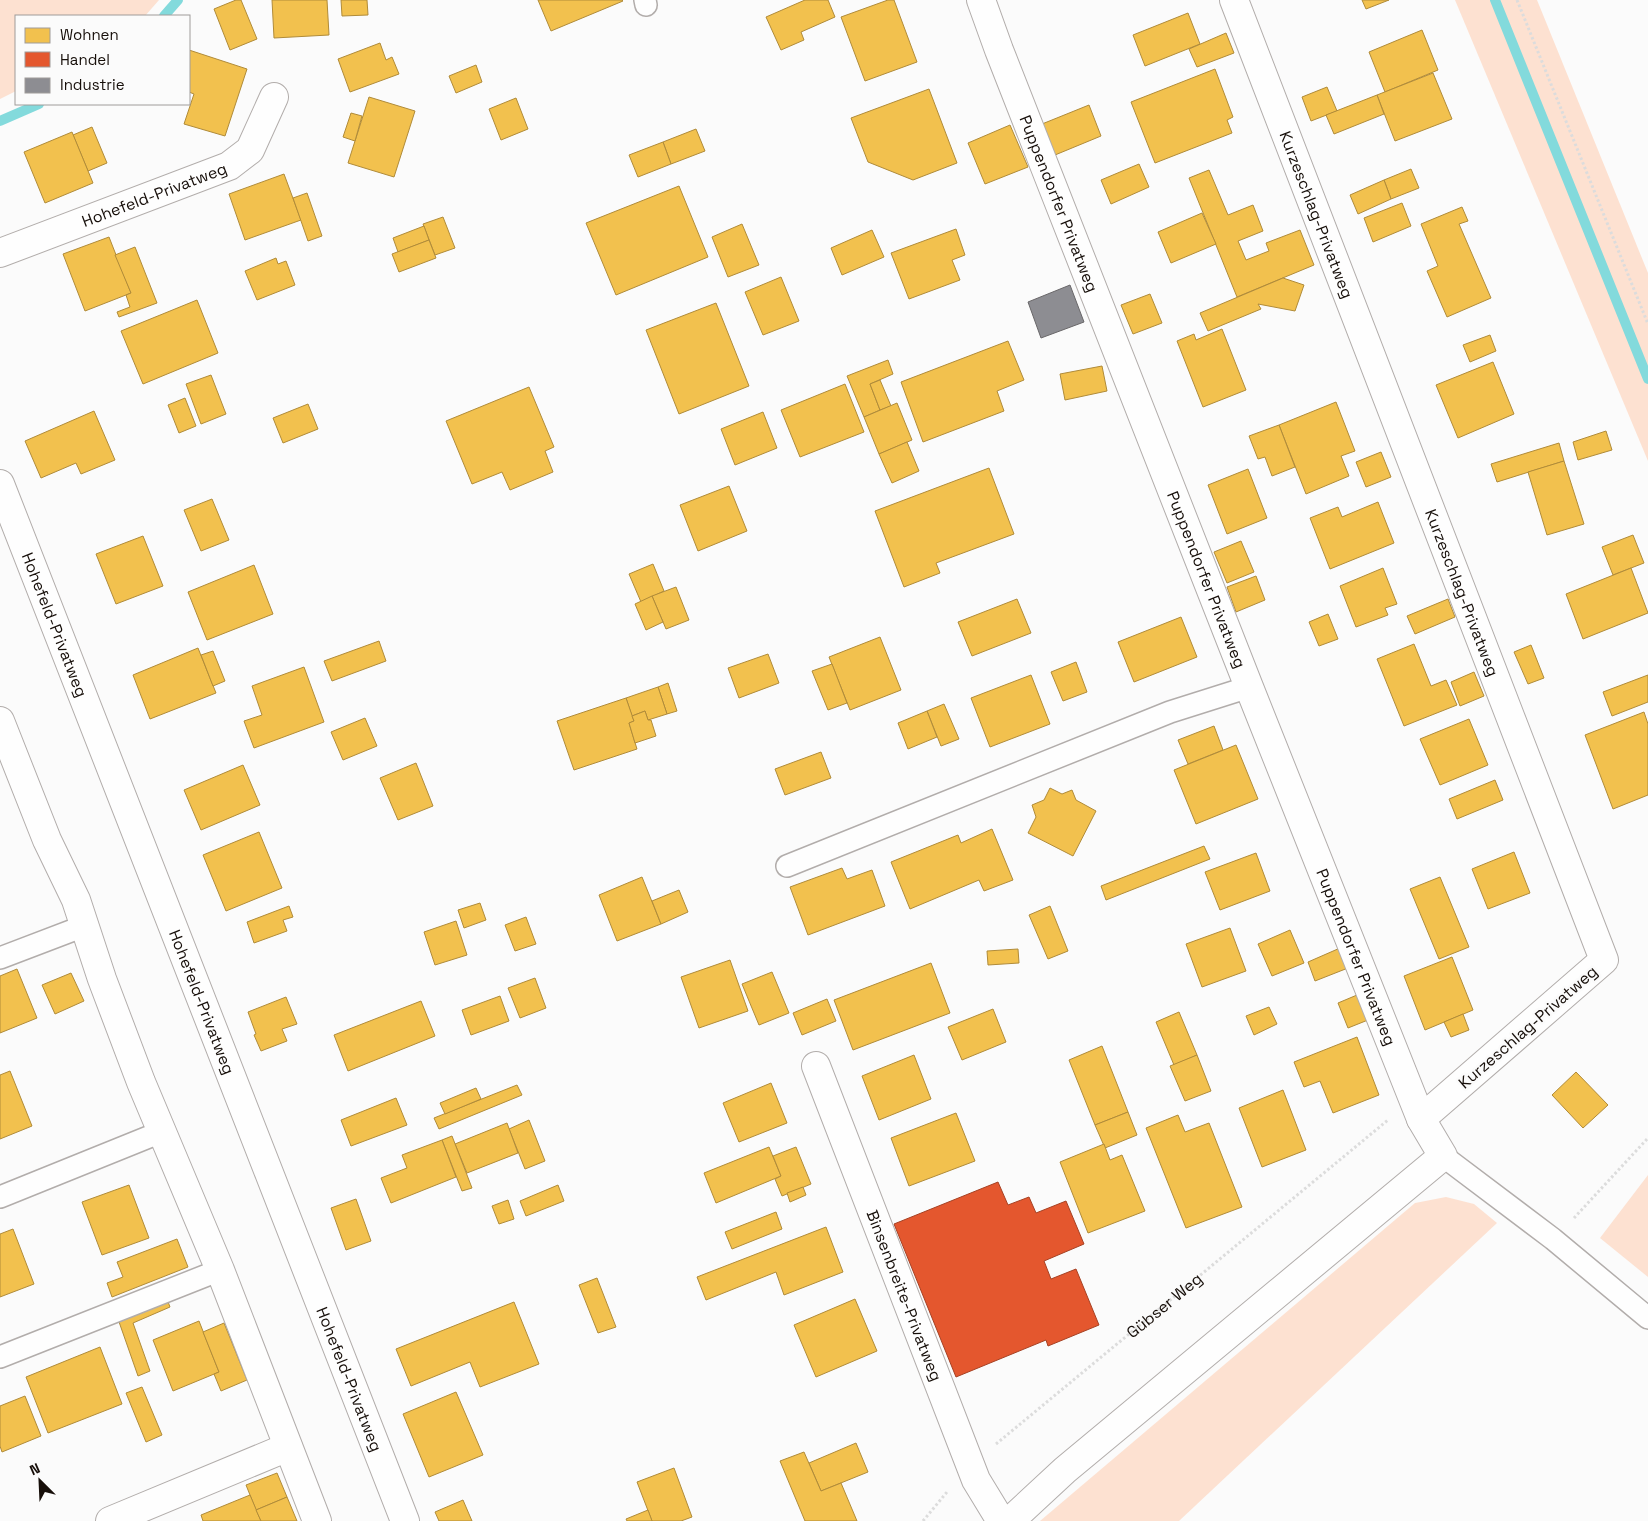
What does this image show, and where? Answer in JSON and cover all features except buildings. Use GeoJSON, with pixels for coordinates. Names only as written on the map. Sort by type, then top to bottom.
{"type":"FeatureCollection","features":[{"type":"Feature","properties":{"kind":"street","name":"Puppendorfer Privatweg"},"geometry":{"type":"LineString","coordinates":[[981,0],[1249,687],[1418,1109],[1443,1156]]}},
{"type":"Feature","properties":{"kind":"street","name":"Kurzeschlag-Privatweg"},"geometry":{"type":"LineString","coordinates":[[1234,0],[1604,960],[1418,1109]]}},
{"type":"Feature","properties":{"kind":"street","name":"Hohefeld-Privatweg"},"geometry":{"type":"LineString","coordinates":[[0,254],[229,166],[250,150],[274,97]]}},
{"type":"Feature","properties":{"kind":"street","name":"Hohefeld-Privatweg"},"geometry":{"type":"LineString","coordinates":[[0,484],[405,1521]]}},
{"type":"Feature","properties":{"kind":"street"},"geometry":{"type":"LineString","coordinates":[[1,727],[48,840],[69,884],[106,988],[162,1132],[220,1270],[317,1521]]}},
{"type":"Feature","properties":{"kind":"street","name":"Binsenbreite-Privatweg"},"geometry":{"type":"LineString","coordinates":[[816,1066],[976,1480],[1001,1521]]}},
{"type":"Feature","properties":{"kind":"street"},"geometry":{"type":"LineString","coordinates":[[1010,1521],[1065,1470],[1443,1156]]}},
{"type":"Feature","properties":{"kind":"street"},"geometry":{"type":"LineString","coordinates":[[110,1521],[288,1447]]}},
{"type":"Feature","properties":{"kind":"lane"},"geometry":{"type":"LineString","coordinates":[[787,866],[1170,712],[1249,687]]}},
{"type":"Feature","properties":{"kind":"lane"},"geometry":{"type":"LineString","coordinates":[[0,958],[84,926]]}},
{"type":"Feature","properties":{"kind":"lane"},"geometry":{"type":"LineString","coordinates":[[0,1196],[162,1132]]}},
{"type":"Feature","properties":{"kind":"lane"},"geometry":{"type":"LineString","coordinates":[[1443,1156],[1553,1239],[1648,1318]]}},
{"type":"Feature","properties":{"kind":"lane"},"geometry":{"type":"LineString","coordinates":[[0,1357],[220,1270]]}},
{"type":"Feature","properties":{"kind":"path"},"geometry":{"type":"LineString","coordinates":[[1517,0],[1648,324]]}},
{"type":"Feature","properties":{"kind":"path","name":"Gübser Weg"},"geometry":{"type":"LineString","coordinates":[[923,1521],[970,1465],[1418,1109]]}},
{"type":"Feature","properties":{"kind":"path"},"geometry":{"type":"LineString","coordinates":[[1553,1239],[1648,1138]]}},
{"type":"Feature","properties":{"kind":"shaded area"},"geometry":{"type":"Polygon","coordinates":[[[0,0],[159,0],[146,15],[15,15],[15,92],[0,99],[0,0]]]}},
{"type":"Feature","properties":{"kind":"shaded area"},"geometry":{"type":"Polygon","coordinates":[[[1455,0],[1537,0],[1648,273],[1648,461],[1455,0]]]}},
{"type":"Feature","properties":{"kind":"shaded area"},"geometry":{"type":"Polygon","coordinates":[[[1648,1175],[1648,1277],[1600,1238],[1648,1175]]]}},
{"type":"Feature","properties":{"kind":"shaded area"},"geometry":{"type":"Polygon","coordinates":[[[1446,1197],[1474,1204],[1497,1223],[1179,1521],[1040,1521],[1415,1203],[1446,1197]]]}},
{"type":"Feature","properties":{"kind":"waterway"},"geometry":{"type":"LineString","coordinates":[[165,15],[178,0]]}},
{"type":"Feature","properties":{"kind":"waterway"},"geometry":{"type":"LineString","coordinates":[[1495,0],[1648,379]]}},
{"type":"Feature","properties":{"kind":"waterway"},"geometry":{"type":"LineString","coordinates":[[0,121],[37,105]]}}]}
